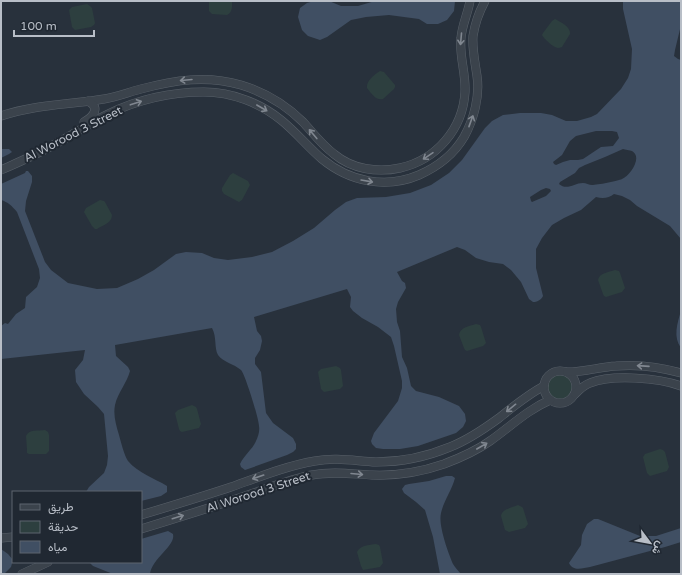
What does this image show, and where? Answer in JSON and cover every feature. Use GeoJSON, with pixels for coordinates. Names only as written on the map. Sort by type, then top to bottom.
{"type":"FeatureCollection","features":[{"type":"Feature","properties":{"kind":"street","name":"Al Worood 3 Street"},"geometry":{"type":"LineString","coordinates":[[1,116],[41,106],[105,99],[182,80],[194,79],[222,81],[258,91],[275,100],[297,117],[327,149],[336,156],[356,166],[374,170],[391,170],[408,166],[424,159],[439,148],[455,128],[460,116],[464,104],[465,91],[461,38],[470,1]]}},
{"type":"Feature","properties":{"kind":"street","name":"Al Worood 3 Street"},"geometry":{"type":"LineString","coordinates":[[1,170],[40,152],[107,114],[139,102],[173,94],[206,92],[223,93],[239,97],[269,112],[282,121],[321,159],[343,173],[369,181],[389,182],[409,179],[426,172],[447,157],[456,148],[469,127],[475,111],[477,94],[473,36],[477,18],[485,1]]}},
{"type":"Feature","properties":{"kind":"street"},"geometry":{"type":"LineString","coordinates":[[206,92],[211,86],[210,80]]}},
{"type":"Feature","properties":{"kind":"street"},"geometry":{"type":"LineString","coordinates":[[66,138],[74,129],[94,115],[94,107],[92,103],[88,101]]}},
{"type":"Feature","properties":{"kind":"street"},"geometry":{"type":"LineString","coordinates":[[681,373],[655,367],[629,365],[603,367],[583,371],[567,372],[558,370],[551,373],[546,378],[544,386],[545,393],[550,400],[556,403],[563,403],[570,400],[582,388],[589,383],[598,380],[618,378],[658,380],[681,386]]}},
{"type":"Feature","properties":{"kind":"street"},"geometry":{"type":"LineString","coordinates":[[567,372],[571,375],[576,384],[575,394]]}},
{"type":"Feature","properties":{"kind":"street","name":"Al Worood 3 Street"},"geometry":{"type":"LineString","coordinates":[[142,515],[210,494],[280,470],[321,460],[340,459],[375,462],[394,461],[421,457],[450,448],[481,431],[532,392],[544,386]]}},
{"type":"Feature","properties":{"kind":"street","name":"Al Worood 3 Street"},"geometry":{"type":"LineString","coordinates":[[142,529],[226,503],[299,477],[338,472],[373,475],[395,474],[411,472],[444,464],[488,443],[529,411],[541,403],[550,400]]}},
{"type":"Feature","properties":{"kind":"street"},"geometry":{"type":"LineString","coordinates":[[299,477],[314,469],[334,467],[338,464],[340,459]]}},
{"type":"Feature","properties":{"kind":"street"},"geometry":{"type":"LineString","coordinates":[[271,487],[274,477],[303,464]]}},
{"type":"Feature","properties":{"kind":"street"},"geometry":{"type":"LineString","coordinates":[[1,538],[12,537]]}},
{"type":"Feature","properties":{"kind":"street"},"geometry":{"type":"LineString","coordinates":[[16,574],[35,563]]}},
{"type":"Feature","properties":{"kind":"street"},"geometry":{"type":"LineString","coordinates":[[22,574],[46,563]]}},
{"type":"Feature","properties":{"kind":"green space"},"geometry":{"type":"Polygon","coordinates":[[[209,1],[232,1],[231,11],[227,15],[212,14],[209,11],[209,1]]]}},
{"type":"Feature","properties":{"kind":"green space"},"geometry":{"type":"Polygon","coordinates":[[[87,4],[92,8],[95,23],[91,27],[75,30],[72,27],[69,10],[72,7],[87,4]]]}},
{"type":"Feature","properties":{"kind":"green space"},"geometry":{"type":"Polygon","coordinates":[[[555,19],[565,25],[570,31],[570,34],[562,47],[559,48],[552,45],[542,35],[555,19]]]}},
{"type":"Feature","properties":{"kind":"green space"},"geometry":{"type":"Polygon","coordinates":[[[380,71],[384,72],[395,85],[394,89],[383,99],[378,99],[367,88],[369,81],[380,71]]]}},
{"type":"Feature","properties":{"kind":"green space"},"geometry":{"type":"Polygon","coordinates":[[[233,173],[248,181],[250,185],[242,200],[239,202],[224,194],[222,191],[222,188],[230,175],[233,173]]]}},
{"type":"Feature","properties":{"kind":"green space"},"geometry":{"type":"Polygon","coordinates":[[[100,200],[105,202],[112,215],[112,218],[107,224],[95,229],[84,212],[86,208],[100,200]]]}},
{"type":"Feature","properties":{"kind":"green space"},"geometry":{"type":"Polygon","coordinates":[[[615,270],[619,271],[625,288],[622,292],[606,297],[603,294],[598,280],[600,276],[605,273],[615,270]]]}},
{"type":"Feature","properties":{"kind":"green space"},"geometry":{"type":"Polygon","coordinates":[[[476,324],[480,325],[486,343],[483,346],[467,351],[464,348],[459,335],[460,332],[466,327],[476,324]]]}},
{"type":"Feature","properties":{"kind":"green space"},"geometry":{"type":"Polygon","coordinates":[[[336,366],[341,370],[343,386],[340,389],[324,392],[321,389],[318,372],[321,369],[336,366]]]}},
{"type":"Feature","properties":{"kind":"green space"},"geometry":{"type":"Polygon","coordinates":[[[560,375],[569,378],[572,387],[569,396],[560,399],[551,396],[548,387],[551,378],[560,375]]]}},
{"type":"Feature","properties":{"kind":"green space"},"geometry":{"type":"Polygon","coordinates":[[[192,405],[197,409],[201,424],[199,428],[182,432],[179,429],[175,413],[178,410],[192,405]]]}},
{"type":"Feature","properties":{"kind":"green space"},"geometry":{"type":"Polygon","coordinates":[[[45,430],[49,435],[49,451],[46,454],[27,453],[27,434],[29,432],[45,430]]]}},
{"type":"Feature","properties":{"kind":"green space"},"geometry":{"type":"Polygon","coordinates":[[[660,449],[665,452],[669,467],[667,471],[650,476],[647,473],[643,457],[645,454],[660,449]]]}},
{"type":"Feature","properties":{"kind":"green space"},"geometry":{"type":"Polygon","coordinates":[[[518,505],[523,508],[528,524],[525,528],[509,532],[505,530],[501,516],[507,509],[518,505]]]}},
{"type":"Feature","properties":{"kind":"green space"},"geometry":{"type":"Polygon","coordinates":[[[376,544],[380,547],[383,563],[380,567],[363,570],[357,552],[358,550],[368,545],[376,544]]]}},
{"type":"Feature","properties":{"kind":"water"},"geometry":{"type":"Polygon","coordinates":[[[314,1],[329,1],[341,6],[358,6],[375,1],[455,1],[454,11],[447,20],[438,24],[427,24],[419,19],[389,15],[366,17],[351,20],[327,37],[320,40],[308,36],[302,30],[298,17],[300,8],[307,3],[314,1]]]}},
{"type":"Feature","properties":{"kind":"water"},"geometry":{"type":"Polygon","coordinates":[[[623,1],[681,1],[681,25],[674,56],[681,60],[681,239],[670,226],[637,206],[630,200],[614,194],[606,198],[596,197],[581,210],[552,225],[542,238],[536,249],[536,268],[543,296],[537,301],[533,302],[529,299],[521,282],[511,270],[503,264],[476,258],[465,250],[457,247],[397,272],[402,281],[405,283],[406,288],[398,302],[396,309],[397,322],[400,331],[402,357],[407,368],[411,386],[416,391],[439,397],[459,406],[465,414],[466,421],[463,427],[456,433],[418,446],[400,449],[376,448],[372,444],[371,441],[374,433],[398,401],[402,388],[402,381],[391,337],[353,311],[350,307],[351,297],[347,289],[254,317],[257,331],[261,336],[262,341],[260,350],[255,358],[255,364],[261,372],[266,413],[273,423],[293,438],[296,444],[296,449],[287,455],[245,470],[240,464],[257,439],[259,434],[258,422],[246,379],[241,370],[218,355],[212,328],[115,345],[116,356],[128,367],[130,371],[118,396],[114,409],[116,424],[124,452],[128,461],[136,469],[167,486],[167,492],[161,496],[142,501],[142,491],[87,491],[104,473],[108,456],[104,414],[84,394],[76,382],[75,370],[83,360],[85,350],[1,359],[1,326],[5,323],[8,324],[16,314],[25,308],[26,297],[37,287],[40,278],[39,269],[17,212],[10,204],[1,200],[1,184],[25,173],[26,171],[28,171],[32,176],[32,182],[26,201],[25,211],[45,262],[51,270],[68,283],[97,289],[117,288],[154,270],[176,254],[186,252],[202,253],[214,258],[228,260],[252,257],[272,252],[314,228],[346,202],[357,198],[386,197],[410,193],[431,185],[449,173],[462,160],[485,128],[492,121],[503,115],[541,113],[552,115],[566,121],[577,121],[591,117],[597,114],[621,89],[628,78],[631,69],[632,49],[623,9],[623,1]],[[596,131],[576,136],[570,141],[562,155],[553,162],[554,164],[556,165],[570,160],[583,159],[601,147],[613,146],[619,138],[617,132],[596,131]],[[623,149],[579,168],[575,173],[559,184],[568,187],[580,183],[595,185],[620,180],[632,170],[636,162],[635,154],[632,151],[623,149]],[[546,188],[530,197],[531,201],[532,202],[546,196],[551,191],[550,189],[546,188]]]}},
{"type":"Feature","properties":{"kind":"water"},"geometry":{"type":"Polygon","coordinates":[[[1,149],[9,149],[12,152],[1,158],[1,149]]]}},
{"type":"Feature","properties":{"kind":"water"},"geometry":{"type":"Polygon","coordinates":[[[681,311],[681,348],[676,335],[681,311]]]}},
{"type":"Feature","properties":{"kind":"water"},"geometry":{"type":"Polygon","coordinates":[[[446,476],[452,476],[455,478],[442,508],[440,518],[444,538],[453,564],[461,574],[440,574],[433,537],[425,510],[404,493],[402,489],[405,485],[429,481],[446,476]]]}},
{"type":"Feature","properties":{"kind":"water"},"geometry":{"type":"Polygon","coordinates":[[[594,519],[598,519],[640,536],[656,536],[681,528],[681,542],[590,567],[578,569],[573,568],[569,563],[581,545],[582,535],[587,524],[594,519]]]}},
{"type":"Feature","properties":{"kind":"water"},"geometry":{"type":"Polygon","coordinates":[[[168,531],[173,534],[171,543],[155,563],[150,574],[113,574],[93,566],[90,563],[142,563],[142,539],[168,531]]]}},
{"type":"Feature","properties":{"kind":"water"},"geometry":{"type":"Polygon","coordinates":[[[1,549],[12,559],[12,563],[11,567],[5,574],[1,574],[1,549]]]}}]}
